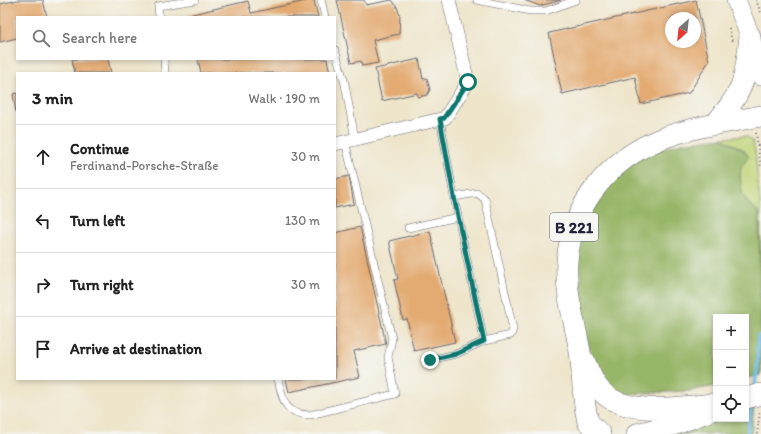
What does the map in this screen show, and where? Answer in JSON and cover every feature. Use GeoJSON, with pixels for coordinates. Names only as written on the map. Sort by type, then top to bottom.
{"type":"FeatureCollection","features":[{"type":"Feature","properties":{"kind":"main road"},"geometry":{"type":"LineString","coordinates":[[736,0],[750,36],[761,76]]}},
{"type":"Feature","properties":{"kind":"main road"},"geometry":{"type":"LineString","coordinates":[[715,124],[739,93],[744,79],[750,36]]}},
{"type":"Feature","properties":{"kind":"main road","name":"B 221"},"geometry":{"type":"LineString","coordinates":[[600,434],[591,426],[587,417],[580,352],[573,325],[567,286],[567,262],[571,235],[588,196],[623,158],[640,148],[660,139],[715,124],[761,116]]}},
{"type":"Feature","properties":{"kind":"main road","name":"B 221"},"geometry":{"type":"LineString","coordinates":[[580,352],[595,384],[601,392],[615,403],[641,408],[713,404]]}},
{"type":"Feature","properties":{"kind":"main road"},"geometry":{"type":"LineString","coordinates":[[637,434],[676,424],[713,409]]}},
{"type":"Feature","properties":{"kind":"street"},"geometry":{"type":"LineString","coordinates":[[345,141],[444,118],[468,82],[449,0]]}},
{"type":"Feature","properties":{"kind":"lane"},"geometry":{"type":"LineString","coordinates":[[159,16],[158,6],[195,0]]}},
{"type":"Feature","properties":{"kind":"lane"},"geometry":{"type":"LineString","coordinates":[[320,0],[325,16]]}},
{"type":"Feature","properties":{"kind":"lane"},"geometry":{"type":"LineString","coordinates":[[477,0],[530,11],[546,11],[576,0]]}},
{"type":"Feature","properties":{"kind":"lane"},"geometry":{"type":"LineString","coordinates":[[278,380],[284,403],[289,410],[302,415],[310,415],[394,394],[388,357],[392,339],[345,141],[345,84],[336,53]]}},
{"type":"Feature","properties":{"kind":"lane"},"geometry":{"type":"LineString","coordinates":[[164,60],[165,72]]}},
{"type":"Feature","properties":{"kind":"lane"},"geometry":{"type":"LineString","coordinates":[[440,119],[454,197],[484,341]]}},
{"type":"Feature","properties":{"kind":"lane"},"geometry":{"type":"LineString","coordinates":[[430,360],[456,354],[484,341],[511,335],[513,329],[484,200],[478,193],[454,197]]}},
{"type":"Feature","properties":{"kind":"lane"},"geometry":{"type":"LineString","coordinates":[[408,228],[458,217]]}},
{"type":"Feature","properties":{"kind":"path"},"geometry":{"type":"LineString","coordinates":[[756,0],[761,13]]}},
{"type":"Feature","properties":{"kind":"path"},"geometry":{"type":"LineString","coordinates":[[756,139],[761,138]]}},
{"type":"Feature","properties":{"kind":"path"},"geometry":{"type":"LineString","coordinates":[[756,400],[757,434]]}},
{"type":"Feature","properties":{"kind":"green space"},"geometry":{"type":"Polygon","coordinates":[[[746,136],[752,140],[755,150],[761,212],[761,375],[759,213],[749,204],[742,193],[740,176],[741,166],[749,157],[743,149],[721,138],[746,136]]]}},
{"type":"Feature","properties":{"kind":"green space"},"geometry":{"type":"Polygon","coordinates":[[[721,138],[743,150],[749,157],[741,166],[740,176],[742,193],[749,204],[759,212],[761,375],[749,377],[749,314],[713,314],[713,387],[688,391],[627,394],[616,391],[607,385],[592,357],[583,327],[576,285],[578,249],[582,226],[608,182],[644,154],[682,143],[721,138]]]}},
{"type":"Feature","properties":{"kind":"green space"},"geometry":{"type":"Polygon","coordinates":[[[754,407],[751,434],[654,434],[713,420],[713,422],[749,422],[749,408],[754,407]]]}},
{"type":"Feature","properties":{"kind":"building"},"geometry":{"type":"Polygon","coordinates":[[[18,0],[43,0],[47,16],[16,16],[16,38],[0,42],[0,4],[18,0]]]}},
{"type":"Feature","properties":{"kind":"building"},"geometry":{"type":"Polygon","coordinates":[[[314,0],[318,16],[188,16],[248,1],[251,13],[314,0]]]}},
{"type":"Feature","properties":{"kind":"building"},"geometry":{"type":"Polygon","coordinates":[[[337,0],[364,0],[366,5],[392,0],[397,7],[400,16],[399,34],[373,40],[378,63],[362,66],[361,61],[351,63],[337,0]]]}},
{"type":"Feature","properties":{"kind":"building"},"geometry":{"type":"Polygon","coordinates":[[[524,0],[561,0],[540,6],[524,0]]]}},
{"type":"Feature","properties":{"kind":"building"},"geometry":{"type":"Polygon","coordinates":[[[696,0],[699,12],[665,12],[665,48],[701,48],[701,23],[709,61],[689,93],[641,104],[635,77],[562,94],[549,33],[696,0]]]}},
{"type":"Feature","properties":{"kind":"building"},"geometry":{"type":"Polygon","coordinates":[[[419,59],[423,79],[427,78],[430,90],[427,95],[418,97],[417,93],[382,101],[375,69],[419,59]]]}},
{"type":"Feature","properties":{"kind":"building"},"geometry":{"type":"Polygon","coordinates":[[[72,60],[108,60],[111,72],[75,72],[72,60]]]}},
{"type":"Feature","properties":{"kind":"building"},"geometry":{"type":"Polygon","coordinates":[[[198,60],[327,60],[330,72],[201,72],[198,60]]]}},
{"type":"Feature","properties":{"kind":"building"},"geometry":{"type":"Polygon","coordinates":[[[16,93],[16,112],[13,94],[16,93]]]}},
{"type":"Feature","properties":{"kind":"building"},"geometry":{"type":"Polygon","coordinates":[[[349,176],[354,204],[336,208],[336,179],[349,176]]]}},
{"type":"Feature","properties":{"kind":"building"},"geometry":{"type":"Polygon","coordinates":[[[360,227],[386,344],[354,351],[360,377],[289,392],[286,380],[336,380],[336,233],[360,227]]]}},
{"type":"Feature","properties":{"kind":"building"},"geometry":{"type":"Polygon","coordinates":[[[430,231],[455,342],[414,351],[407,319],[403,320],[394,280],[398,279],[389,241],[430,231]]]}},
{"type":"Feature","properties":{"kind":"waterway"},"geometry":{"type":"LineString","coordinates":[[754,390],[757,371],[758,336],[761,335]]}},
{"type":"Feature","properties":{"kind":"waterway"},"geometry":{"type":"LineString","coordinates":[[747,434],[752,404]]}},
{"type":"Feature","properties":{"kind":"route"},"geometry":{"type":"LineString","coordinates":[[430,360],[456,354],[484,341],[454,197],[440,119],[444,118],[468,82]]}}]}
